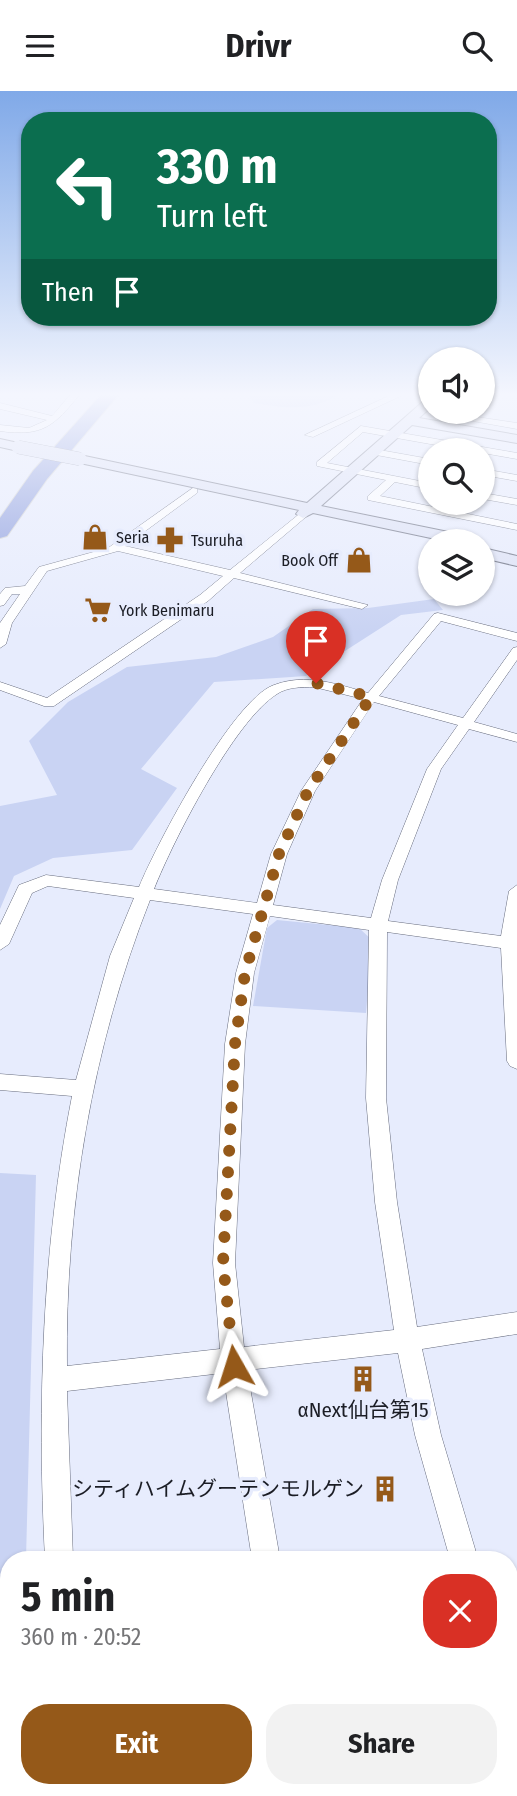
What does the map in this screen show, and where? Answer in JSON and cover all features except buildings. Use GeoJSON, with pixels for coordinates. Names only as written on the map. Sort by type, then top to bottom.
{"type":"FeatureCollection","features":[{"type":"Feature","properties":{"kind":"highway"},"geometry":{"type":"LineString","coordinates":[[0,503],[23,474]]}},
{"type":"Feature","properties":{"kind":"highway"},"geometry":{"type":"LineString","coordinates":[[0,532],[41,474]]}},
{"type":"Feature","properties":{"kind":"main road"},"geometry":{"type":"LineString","coordinates":[[121,474],[193,491],[418,532]]}},
{"type":"Feature","properties":{"kind":"main road"},"geometry":{"type":"LineString","coordinates":[[128,474],[307,511],[418,539]]}},
{"type":"Feature","properties":{"kind":"main road"},"geometry":{"type":"LineString","coordinates":[[307,511],[351,474]]}},
{"type":"Feature","properties":{"kind":"main road"},"geometry":{"type":"LineString","coordinates":[[495,546],[517,551]]}},
{"type":"Feature","properties":{"kind":"main road"},"geometry":{"type":"LineString","coordinates":[[495,556],[517,561]]}},
{"type":"Feature","properties":{"kind":"street"},"geometry":{"type":"LineString","coordinates":[[368,474],[418,483]]}},
{"type":"Feature","properties":{"kind":"street"},"geometry":{"type":"LineString","coordinates":[[495,474],[517,478]]}},
{"type":"Feature","properties":{"kind":"street"},"geometry":{"type":"LineString","coordinates":[[393,478],[372,498],[517,527]]}},
{"type":"Feature","properties":{"kind":"street"},"geometry":{"type":"LineString","coordinates":[[0,644],[6,623],[43,569],[116,547],[193,491]]}},
{"type":"Feature","properties":{"kind":"street"},"geometry":{"type":"LineString","coordinates":[[495,498],[516,501]]}},
{"type":"Feature","properties":{"kind":"street"},"geometry":{"type":"LineString","coordinates":[[498,523],[516,501]]}},
{"type":"Feature","properties":{"kind":"street"},"geometry":{"type":"LineString","coordinates":[[0,686],[49,703],[234,575],[307,511]]}},
{"type":"Feature","properties":{"kind":"street"},"geometry":{"type":"LineString","coordinates":[[116,547],[362,605]]}},
{"type":"Feature","properties":{"kind":"street"},"geometry":{"type":"LineString","coordinates":[[0,602],[9,590],[27,590]]}},
{"type":"Feature","properties":{"kind":"street"},"geometry":{"type":"LineString","coordinates":[[265,1551],[234,1360],[223,1263],[235,1044],[245,973],[262,909],[279,854],[308,791],[371,697],[438,617],[517,637]]}},
{"type":"Feature","properties":{"kind":"street"},"geometry":{"type":"LineString","coordinates":[[462,1551],[428,1435],[408,1340],[386,1202],[376,1098],[377,926],[390,880],[435,769],[517,651]]}},
{"type":"Feature","properties":{"kind":"street"},"geometry":{"type":"LineString","coordinates":[[59,1551],[54,1469],[54,1380],[70,1150],[100,1017],[125,932],[161,851],[219,753],[244,719],[274,688],[316,683],[517,738]]}},
{"type":"Feature","properties":{"kind":"street"},"geometry":{"type":"LineString","coordinates":[[0,944],[25,889],[46,880],[509,943]]}},
{"type":"Feature","properties":{"kind":"street"},"geometry":{"type":"LineString","coordinates":[[517,891],[509,943],[517,1061]]}},
{"type":"Feature","properties":{"kind":"street"},"geometry":{"type":"LineString","coordinates":[[0,1082],[83,1089]]}},
{"type":"Feature","properties":{"kind":"street"},"geometry":{"type":"LineString","coordinates":[[54,1380],[408,1340],[517,1323]]}},
{"type":"Feature","properties":{"kind":"shaded area"},"geometry":{"type":"Polygon","coordinates":[[[418,601],[418,606],[440,606],[443,610],[401,615],[306,676],[214,682],[141,769],[177,788],[132,850],[53,858],[14,876],[0,909],[0,806],[57,795],[29,741],[68,702],[127,667],[216,657],[273,637],[313,609],[368,608],[418,601]]]}},
{"type":"Feature","properties":{"kind":"shaded area"},"geometry":{"type":"Polygon","coordinates":[[[277,920],[359,928],[372,940],[366,1013],[253,1006],[267,928],[277,920]]]}},
{"type":"Feature","properties":{"kind":"shaded area"},"geometry":{"type":"Polygon","coordinates":[[[0,1173],[36,1175],[26,1551],[0,1551],[0,1173]]]}},
{"type":"Feature","properties":{"kind":"place","name":"Seria"},"geometry":{"type":"Point","coordinates":[95,537]}},
{"type":"Feature","properties":{"kind":"place","name":"Tsuruha"},"geometry":{"type":"Point","coordinates":[170,540]}},
{"type":"Feature","properties":{"kind":"place","name":"Book Off"},"geometry":{"type":"Point","coordinates":[359,560]}},
{"type":"Feature","properties":{"kind":"place","name":"York Benimaru"},"geometry":{"type":"Point","coordinates":[98,610]}},
{"type":"Feature","properties":{"kind":"place","name":"αNext仙台第15"},"geometry":{"type":"Point","coordinates":[363,1379]}},
{"type":"Feature","properties":{"kind":"place","name":"シティハイムグーテンモルゲン"},"geometry":{"type":"Point","coordinates":[385,1489]}},
{"type":"Feature","properties":{"kind":"route"},"geometry":{"type":"LineString","coordinates":[[234,1366],[223,1263],[235,1044],[245,973],[279,854],[308,791],[371,697],[316,683]]}}]}
